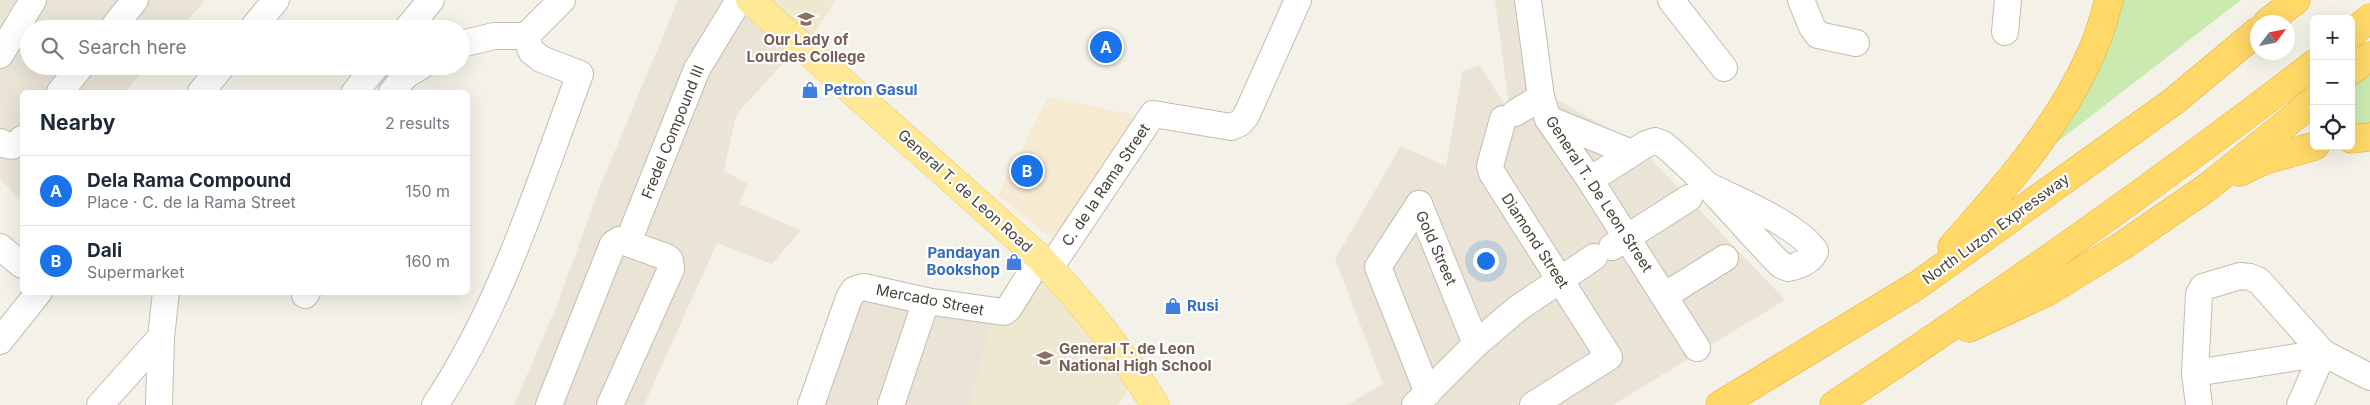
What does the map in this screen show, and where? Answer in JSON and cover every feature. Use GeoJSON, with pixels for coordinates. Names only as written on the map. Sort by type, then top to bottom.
{"type":"FeatureCollection","features":[{"type":"Feature","properties":{"kind":"highway"},"geometry":{"type":"LineString","coordinates":[[1919,284],[2002,190],[2053,122],[2095,44],[2110,0]]}},
{"type":"Feature","properties":{"kind":"highway"},"geometry":{"type":"LineString","coordinates":[[2273,15],[2287,0]]}},
{"type":"Feature","properties":{"kind":"highway"},"geometry":{"type":"LineString","coordinates":[[2276,15],[2296,0]]}},
{"type":"Feature","properties":{"kind":"highway"},"geometry":{"type":"LineString","coordinates":[[2355,31],[2370,18]]}},
{"type":"Feature","properties":{"kind":"highway","name":"North Luzon Expressway"},"geometry":{"type":"LineString","coordinates":[[1720,405],[1919,284],[2174,100],[2250,38]]}},
{"type":"Feature","properties":{"kind":"highway"},"geometry":{"type":"LineString","coordinates":[[2355,68],[2370,56]]}},
{"type":"Feature","properties":{"kind":"highway"},"geometry":{"type":"LineString","coordinates":[[1834,405],[2202,150],[2310,67]]}},
{"type":"Feature","properties":{"kind":"highway"},"geometry":{"type":"LineString","coordinates":[[1900,361],[2049,291],[2122,246],[2209,186],[2310,104]]}},
{"type":"Feature","properties":{"kind":"highway"},"geometry":{"type":"LineString","coordinates":[[2355,138],[2370,136]]}},
{"type":"Feature","properties":{"kind":"highway"},"geometry":{"type":"LineString","coordinates":[[2209,186],[2265,160],[2310,147]]}},
{"type":"Feature","properties":{"kind":"main road","name":"General T. de Leon Road"},"geometry":{"type":"LineString","coordinates":[[750,0],[1045,263],[1121,355],[1155,405]]}},
{"type":"Feature","properties":{"kind":"street"},"geometry":{"type":"LineString","coordinates":[[21,20],[33,0]]}},
{"type":"Feature","properties":{"kind":"street"},"geometry":{"type":"LineString","coordinates":[[119,20],[135,0]]}},
{"type":"Feature","properties":{"kind":"street"},"geometry":{"type":"LineString","coordinates":[[259,20],[276,0]]}},
{"type":"Feature","properties":{"kind":"street"},"geometry":{"type":"LineString","coordinates":[[414,20],[431,0]]}},
{"type":"Feature","properties":{"kind":"street"},"geometry":{"type":"LineString","coordinates":[[470,42],[494,36],[526,36],[562,0]]}},
{"type":"Feature","properties":{"kind":"street","name":"Fredel Compound III"},"geometry":{"type":"LineString","coordinates":[[628,242],[698,68],[738,0]]}},
{"type":"Feature","properties":{"kind":"street","name":"C. de la Rama Street"},"geometry":{"type":"LineString","coordinates":[[1045,263],[1153,114],[1231,127],[1240,123],[1246,116],[1298,0]]}},
{"type":"Feature","properties":{"kind":"street","name":"General T. De Leon Street"},"geometry":{"type":"LineString","coordinates":[[1528,0],[1545,108],[1697,348]]}},
{"type":"Feature","properties":{"kind":"street"},"geometry":{"type":"LineString","coordinates":[[1671,0],[1724,68]]}},
{"type":"Feature","properties":{"kind":"street"},"geometry":{"type":"LineString","coordinates":[[1801,0],[1812,27],[1818,35],[1856,44]]}},
{"type":"Feature","properties":{"kind":"street"},"geometry":{"type":"LineString","coordinates":[[2005,32],[2008,0]]}},
{"type":"Feature","properties":{"kind":"street"},"geometry":{"type":"LineString","coordinates":[[0,55],[20,22]]}},
{"type":"Feature","properties":{"kind":"street"},"geometry":{"type":"LineString","coordinates":[[435,405],[460,369],[488,313],[580,74],[541,59],[531,51],[526,36]]}},
{"type":"Feature","properties":{"kind":"street"},"geometry":{"type":"LineString","coordinates":[[62,90],[74,75]]}},
{"type":"Feature","properties":{"kind":"street"},"geometry":{"type":"LineString","coordinates":[[203,90],[215,75]]}},
{"type":"Feature","properties":{"kind":"street"},"geometry":{"type":"LineString","coordinates":[[357,90],[369,75]]}},
{"type":"Feature","properties":{"kind":"street"},"geometry":{"type":"LineString","coordinates":[[394,90],[406,75]]}},
{"type":"Feature","properties":{"kind":"street"},"geometry":{"type":"LineString","coordinates":[[1545,108],[1632,153]]}},
{"type":"Feature","properties":{"kind":"street","name":"Diamond Street"},"geometry":{"type":"LineString","coordinates":[[1533,405],[1609,357],[1492,173],[1490,166],[1509,116],[1545,108]]}},
{"type":"Feature","properties":{"kind":"street"},"geometry":{"type":"LineString","coordinates":[[0,142],[8,147],[14,146],[20,141]]}},
{"type":"Feature","properties":{"kind":"street"},"geometry":{"type":"LineString","coordinates":[[1422,399],[1476,344],[1517,309],[1597,255],[1699,192],[1663,144],[1655,141],[1632,153],[1590,180]]}},
{"type":"Feature","properties":{"kind":"street","name":"Gold Street"},"geometry":{"type":"LineString","coordinates":[[1422,399],[1378,267],[1419,204],[1476,344]]}},
{"type":"Feature","properties":{"kind":"street"},"geometry":{"type":"LineString","coordinates":[[549,405],[613,244],[619,240],[666,257],[670,260],[671,269],[610,405]]}},
{"type":"Feature","properties":{"kind":"street"},"geometry":{"type":"LineString","coordinates":[[0,247],[20,263]]}},
{"type":"Feature","properties":{"kind":"street"},"geometry":{"type":"LineString","coordinates":[[1664,296],[1725,258]]}},
{"type":"Feature","properties":{"kind":"street","name":"Mercado Street"},"geometry":{"type":"LineString","coordinates":[[811,405],[849,298],[854,290],[864,287],[926,301],[1004,312],[1045,263]]}},
{"type":"Feature","properties":{"kind":"street"},"geometry":{"type":"LineString","coordinates":[[2199,405],[2195,372],[2201,290],[2215,282],[2240,276],[2250,277],[2266,287],[2322,353],[2370,377]]}},
{"type":"Feature","properties":{"kind":"street"},"geometry":{"type":"LineString","coordinates":[[0,341],[37,295]]}},
{"type":"Feature","properties":{"kind":"street"},"geometry":{"type":"LineString","coordinates":[[159,405],[161,337],[166,295]]}},
{"type":"Feature","properties":{"kind":"street"},"geometry":{"type":"LineString","coordinates":[[891,405],[926,301]]}},
{"type":"Feature","properties":{"kind":"street"},"geometry":{"type":"LineString","coordinates":[[100,405],[161,337]]}},
{"type":"Feature","properties":{"kind":"street"},"geometry":{"type":"LineString","coordinates":[[2195,372],[2322,353]]}},
{"type":"Feature","properties":{"kind":"street"},"geometry":{"type":"LineString","coordinates":[[2300,405],[2322,353]]}},
{"type":"Feature","properties":{"kind":"shaded area"},"geometry":{"type":"Polygon","coordinates":[[[0,0],[205,0],[188,20],[20,20],[20,75],[140,75],[127,90],[20,90],[20,200],[0,179],[0,0]]]}},
{"type":"Feature","properties":{"kind":"shaded area"},"geometry":{"type":"Polygon","coordinates":[[[678,0],[734,0],[793,52],[736,115],[724,171],[748,184],[739,204],[801,230],[772,264],[717,243],[644,405],[514,405],[559,300],[599,189],[678,0]]]}},
{"type":"Feature","properties":{"kind":"shaded area","name":"Our Lady of Lourdes College"},"geometry":{"type":"Polygon","coordinates":[[[769,0],[836,0],[811,39],[769,0]]]}},
{"type":"Feature","properties":{"kind":"shaded area"},"geometry":{"type":"Polygon","coordinates":[[[1495,0],[1536,0],[1556,99],[1639,146],[1785,300],[1613,405],[1347,405],[1383,384],[1335,259],[1401,146],[1446,166],[1463,70],[1480,66],[1510,113],[1495,0]]]}},
{"type":"Feature","properties":{"kind":"shaded area"},"geometry":{"type":"Polygon","coordinates":[[[1048,97],[1144,117],[1059,244],[998,195],[1048,97]]]}},
{"type":"Feature","properties":{"kind":"shaded area","name":"General T. de Leon National High School"},"geometry":{"type":"Polygon","coordinates":[[[1036,273],[1087,328],[1130,388],[1118,405],[970,405],[993,318],[1036,273]]]}},
{"type":"Feature","properties":{"kind":"shaded area"},"geometry":{"type":"Polygon","coordinates":[[[856,294],[993,318],[970,405],[814,405],[856,294]]]}},
{"type":"Feature","properties":{"kind":"green space"},"geometry":{"type":"Polygon","coordinates":[[[2119,0],[2241,0],[2034,160],[2119,0]]]}},
{"type":"Feature","properties":{"kind":"green space"},"geometry":{"type":"Polygon","coordinates":[[[2370,66],[2370,125],[2355,127],[2355,79],[2370,66]]]}},
{"type":"Feature","properties":{"kind":"place","name":"Our Lady of Lourdes College"},"geometry":{"type":"Point","coordinates":[806,19]}},
{"type":"Feature","properties":{"kind":"place","name":"Dela Rama Compound"},"geometry":{"type":"Point","coordinates":[1106,47]}},
{"type":"Feature","properties":{"kind":"place","name":"Petron Gasul"},"geometry":{"type":"Point","coordinates":[810,90]}},
{"type":"Feature","properties":{"kind":"place","name":"Dali"},"geometry":{"type":"Point","coordinates":[1027,171]}},
{"type":"Feature","properties":{"kind":"place","name":"Pandayan Bookshop"},"geometry":{"type":"Point","coordinates":[1014,262]}},
{"type":"Feature","properties":{"kind":"place","name":"Rusi"},"geometry":{"type":"Point","coordinates":[1173,306]}},
{"type":"Feature","properties":{"kind":"place","name":"General T. de Leon National High School"},"geometry":{"type":"Point","coordinates":[1045,358]}}]}
